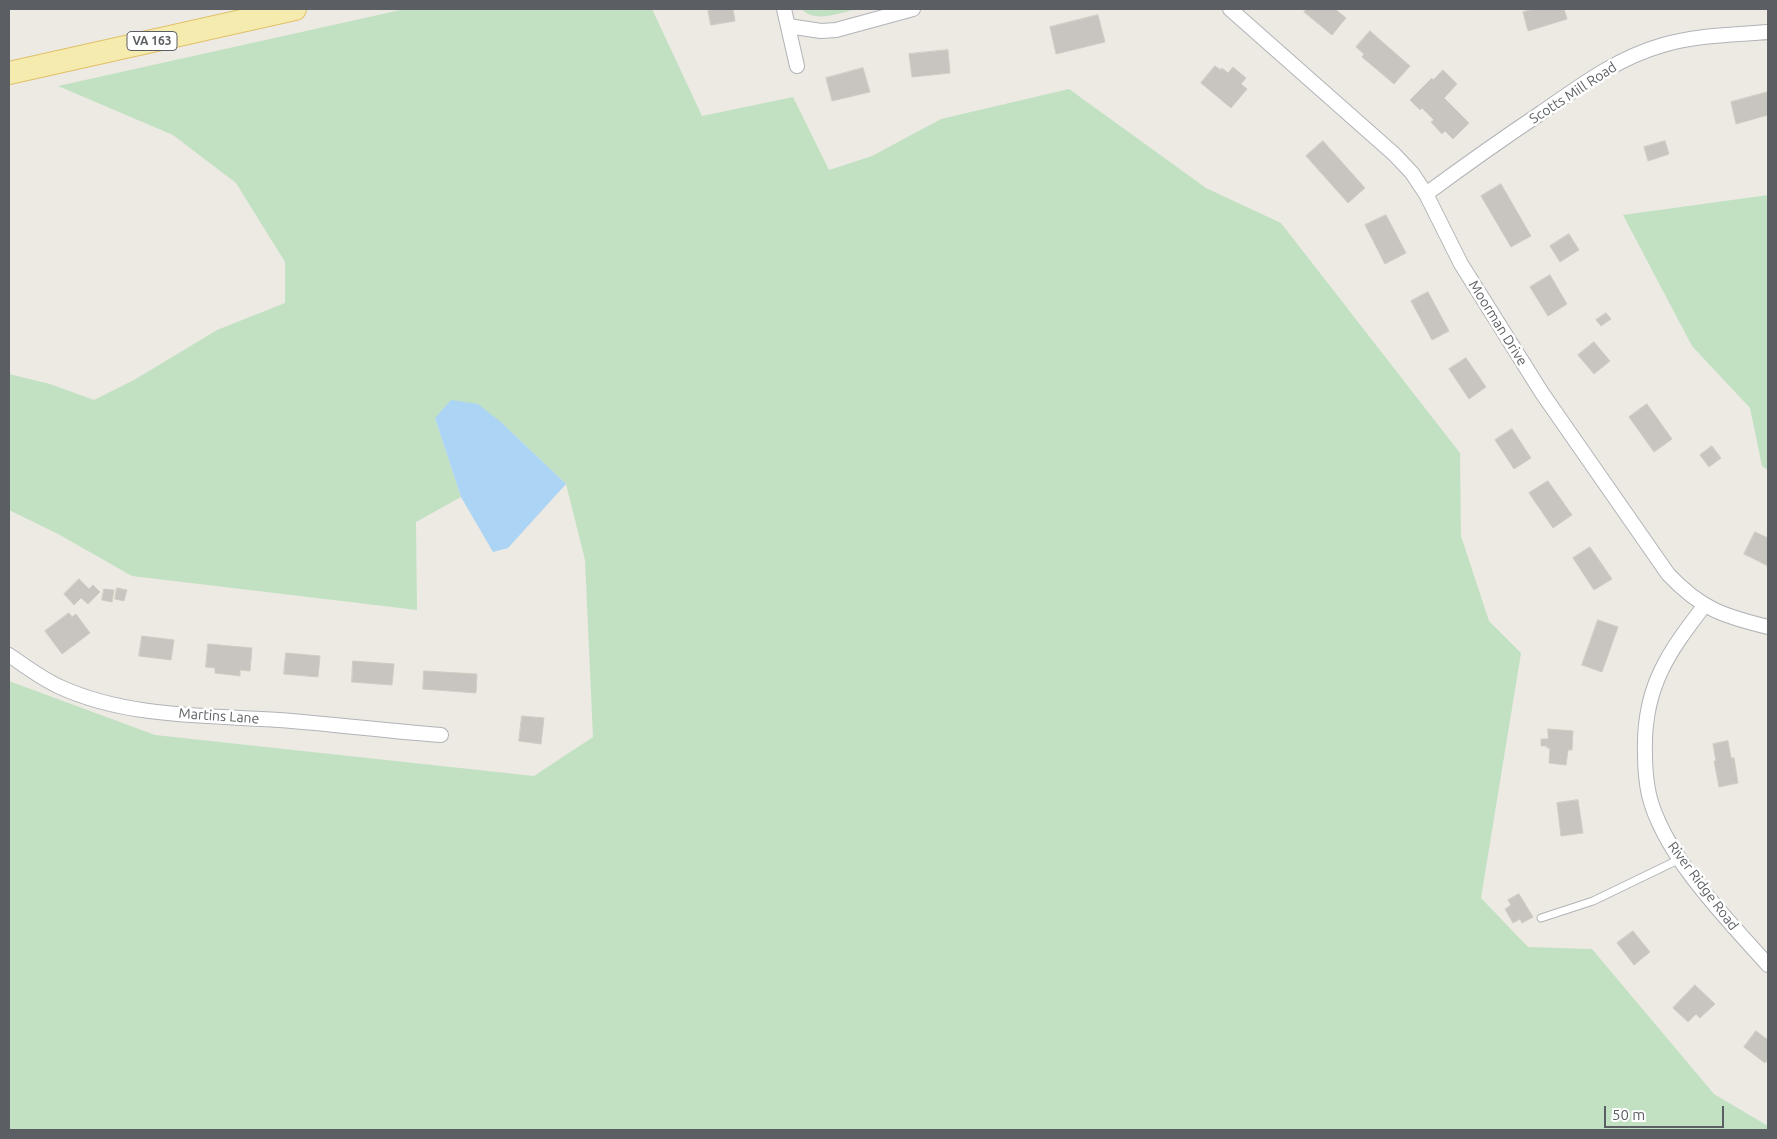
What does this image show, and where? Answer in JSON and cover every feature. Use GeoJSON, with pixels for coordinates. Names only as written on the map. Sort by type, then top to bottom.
{"type":"FeatureCollection","features":[{"type":"Feature","properties":{"kind":"main road","name":"VA 163"},"geometry":{"type":"LineString","coordinates":[[9,73],[295,9]]}},
{"type":"Feature","properties":{"kind":"street"},"geometry":{"type":"LineString","coordinates":[[784,9],[797,66]]}},
{"type":"Feature","properties":{"kind":"street"},"geometry":{"type":"LineString","coordinates":[[788,26],[821,31],[836,30],[913,9]]}},
{"type":"Feature","properties":{"kind":"street","name":"Moorman Drive"},"geometry":{"type":"LineString","coordinates":[[1230,9],[1394,154],[1412,173],[1426,194],[1461,264],[1542,393],[1668,574],[1686,593],[1704,606],[1736,619],[1768,627]]}},
{"type":"Feature","properties":{"kind":"street","name":"Scotts Mill Road"},"geometry":{"type":"LineString","coordinates":[[1426,194],[1462,167],[1602,71],[1632,56],[1663,45],[1696,38],[1768,32]]}},
{"type":"Feature","properties":{"kind":"street","name":"River Ridge Road"},"geometry":{"type":"LineString","coordinates":[[1704,606],[1662,668],[1653,692],[1644,743],[1646,775],[1650,796],[1658,820],[1680,859],[1726,919],[1768,965]]}},
{"type":"Feature","properties":{"kind":"street","name":"Martins Lane"},"geometry":{"type":"LineString","coordinates":[[9,655],[32,672],[59,687],[90,699],[121,707],[154,712],[281,720],[441,735]]}},
{"type":"Feature","properties":{"kind":"lane"},"geometry":{"type":"LineString","coordinates":[[1541,918],[1593,902],[1680,859]]}},
{"type":"Feature","properties":{"kind":"green space"},"geometry":{"type":"Polygon","coordinates":[[[405,9],[652,9],[702,116],[793,97],[829,170],[872,156],[941,119],[1069,89],[1206,188],[1281,223],[1460,453],[1461,536],[1489,621],[1521,653],[1481,898],[1528,947],[1592,949],[1714,1094],[1768,1126],[1768,1130],[9,1130],[9,681],[155,735],[534,776],[593,737],[585,560],[566,484],[502,423],[435,418],[461,497],[416,522],[417,610],[132,576],[58,534],[9,510],[9,374],[50,384],[94,400],[134,380],[217,330],[285,303],[285,262],[236,183],[173,135],[58,86],[405,9]]]}},
{"type":"Feature","properties":{"kind":"green space"},"geometry":{"type":"Polygon","coordinates":[[[802,9],[857,9],[828,16],[814,16],[802,9]]]}},
{"type":"Feature","properties":{"kind":"green space"},"geometry":{"type":"Polygon","coordinates":[[[1768,195],[1768,470],[1762,466],[1750,408],[1692,346],[1623,215],[1768,195]]]}},
{"type":"Feature","properties":{"kind":"water"},"geometry":{"type":"Polygon","coordinates":[[[451,400],[478,404],[502,423],[566,484],[508,548],[493,552],[461,497],[435,418],[451,400]]]}},
{"type":"Feature","properties":{"kind":"building"},"geometry":{"type":"Polygon","coordinates":[[[708,9],[733,9],[735,21],[711,25],[708,9]]]}},
{"type":"Feature","properties":{"kind":"building"},"geometry":{"type":"Polygon","coordinates":[[[1307,9],[1335,9],[1346,18],[1332,35],[1304,12],[1307,9]]]}},
{"type":"Feature","properties":{"kind":"building"},"geometry":{"type":"Polygon","coordinates":[[[1535,9],[1564,9],[1567,19],[1528,31],[1523,12],[1535,9]]]}},
{"type":"Feature","properties":{"kind":"building"},"geometry":{"type":"Polygon","coordinates":[[[1098,15],[1105,42],[1056,54],[1050,27],[1098,15]]]}},
{"type":"Feature","properties":{"kind":"building"},"geometry":{"type":"Polygon","coordinates":[[[1370,31],[1410,66],[1394,84],[1362,57],[1364,54],[1356,47],[1370,31]]]}},
{"type":"Feature","properties":{"kind":"building"},"geometry":{"type":"Polygon","coordinates":[[[948,50],[950,73],[912,77],[909,54],[948,50]]]}},
{"type":"Feature","properties":{"kind":"building"},"geometry":{"type":"Polygon","coordinates":[[[1215,66],[1221,70],[1222,68],[1228,73],[1233,67],[1246,78],[1241,84],[1247,89],[1231,108],[1201,83],[1215,66]]]}},
{"type":"Feature","properties":{"kind":"building"},"geometry":{"type":"Polygon","coordinates":[[[863,68],[870,92],[832,101],[826,78],[863,68]]]}},
{"type":"Feature","properties":{"kind":"building"},"geometry":{"type":"Polygon","coordinates":[[[1443,70],[1457,84],[1444,98],[1469,123],[1453,139],[1445,131],[1442,134],[1431,122],[1434,120],[1422,108],[1420,110],[1410,100],[1443,70]]]}},
{"type":"Feature","properties":{"kind":"building"},"geometry":{"type":"Polygon","coordinates":[[[1768,92],[1768,115],[1736,124],[1731,102],[1768,92]]]}},
{"type":"Feature","properties":{"kind":"building"},"geometry":{"type":"Polygon","coordinates":[[[1323,141],[1365,188],[1348,203],[1306,156],[1323,141]]]}},
{"type":"Feature","properties":{"kind":"building"},"geometry":{"type":"Polygon","coordinates":[[[1665,141],[1669,154],[1648,161],[1644,147],[1665,141]]]}},
{"type":"Feature","properties":{"kind":"building"},"geometry":{"type":"Polygon","coordinates":[[[1501,184],[1531,236],[1511,247],[1481,196],[1501,184]]]}},
{"type":"Feature","properties":{"kind":"building"},"geometry":{"type":"Polygon","coordinates":[[[1386,215],[1406,253],[1385,264],[1365,225],[1386,215]]]}},
{"type":"Feature","properties":{"kind":"building"},"geometry":{"type":"Polygon","coordinates":[[[1569,234],[1579,250],[1560,262],[1550,246],[1569,234]]]}},
{"type":"Feature","properties":{"kind":"building"},"geometry":{"type":"Polygon","coordinates":[[[1550,275],[1567,304],[1548,316],[1530,287],[1550,275]]]}},
{"type":"Feature","properties":{"kind":"building"},"geometry":{"type":"Polygon","coordinates":[[[1428,292],[1449,331],[1432,340],[1411,301],[1428,292]]]}},
{"type":"Feature","properties":{"kind":"building"},"geometry":{"type":"Polygon","coordinates":[[[1606,313],[1611,319],[1601,326],[1596,320],[1606,313]]]}},
{"type":"Feature","properties":{"kind":"building"},"geometry":{"type":"Polygon","coordinates":[[[1594,342],[1610,361],[1594,374],[1578,355],[1594,342]]]}},
{"type":"Feature","properties":{"kind":"building"},"geometry":{"type":"Polygon","coordinates":[[[1466,358],[1486,387],[1469,399],[1449,369],[1466,358]]]}},
{"type":"Feature","properties":{"kind":"building"},"geometry":{"type":"Polygon","coordinates":[[[1647,404],[1672,439],[1654,452],[1629,417],[1647,404]]]}},
{"type":"Feature","properties":{"kind":"building"},"geometry":{"type":"Polygon","coordinates":[[[1512,429],[1531,458],[1514,469],[1495,440],[1512,429]]]}},
{"type":"Feature","properties":{"kind":"building"},"geometry":{"type":"Polygon","coordinates":[[[1712,446],[1721,458],[1709,467],[1700,455],[1712,446]]]}},
{"type":"Feature","properties":{"kind":"building"},"geometry":{"type":"Polygon","coordinates":[[[1548,481],[1572,515],[1553,528],[1529,493],[1548,481]]]}},
{"type":"Feature","properties":{"kind":"building"},"geometry":{"type":"Polygon","coordinates":[[[1755,532],[1768,538],[1768,566],[1744,554],[1755,532]]]}},
{"type":"Feature","properties":{"kind":"building"},"geometry":{"type":"Polygon","coordinates":[[[1590,547],[1612,579],[1594,590],[1573,558],[1590,547]]]}},
{"type":"Feature","properties":{"kind":"building"},"geometry":{"type":"Polygon","coordinates":[[[79,579],[89,589],[93,585],[100,592],[88,604],[81,598],[74,605],[64,594],[79,579]]]}},
{"type":"Feature","properties":{"kind":"building"},"geometry":{"type":"Polygon","coordinates":[[[117,588],[127,590],[124,601],[115,599],[117,588]]]}},
{"type":"Feature","properties":{"kind":"building"},"geometry":{"type":"Polygon","coordinates":[[[104,589],[114,590],[112,602],[102,600],[104,589]]]}},
{"type":"Feature","properties":{"kind":"building"},"geometry":{"type":"Polygon","coordinates":[[[69,613],[72,617],[76,614],[90,633],[62,654],[45,631],[69,613]]]}},
{"type":"Feature","properties":{"kind":"building"},"geometry":{"type":"Polygon","coordinates":[[[1598,620],[1618,627],[1602,672],[1582,665],[1598,620]]]}},
{"type":"Feature","properties":{"kind":"building"},"geometry":{"type":"Polygon","coordinates":[[[142,636],[174,640],[171,660],[139,656],[142,636]]]}},
{"type":"Feature","properties":{"kind":"building"},"geometry":{"type":"Polygon","coordinates":[[[208,644],[252,648],[250,671],[240,670],[240,676],[215,673],[215,668],[206,667],[208,644]]]}},
{"type":"Feature","properties":{"kind":"building"},"geometry":{"type":"Polygon","coordinates":[[[286,653],[320,656],[318,677],[284,674],[286,653]]]}},
{"type":"Feature","properties":{"kind":"building"},"geometry":{"type":"Polygon","coordinates":[[[353,661],[394,664],[392,685],[352,682],[353,661]]]}},
{"type":"Feature","properties":{"kind":"building"},"geometry":{"type":"Polygon","coordinates":[[[424,671],[477,674],[476,693],[423,689],[424,671]]]}},
{"type":"Feature","properties":{"kind":"building"},"geometry":{"type":"Polygon","coordinates":[[[522,716],[544,718],[541,744],[519,741],[522,716]]]}},
{"type":"Feature","properties":{"kind":"building"},"geometry":{"type":"Polygon","coordinates":[[[1548,729],[1573,731],[1572,750],[1568,750],[1566,765],[1549,763],[1550,748],[1541,746],[1541,739],[1548,739],[1548,729]]]}},
{"type":"Feature","properties":{"kind":"building"},"geometry":{"type":"Polygon","coordinates":[[[1728,741],[1731,758],[1734,758],[1738,783],[1719,787],[1713,744],[1728,741]]]}},
{"type":"Feature","properties":{"kind":"building"},"geometry":{"type":"Polygon","coordinates":[[[1578,800],[1583,833],[1561,836],[1557,803],[1578,800]]]}},
{"type":"Feature","properties":{"kind":"building"},"geometry":{"type":"Polygon","coordinates":[[[1519,894],[1533,917],[1522,923],[1520,919],[1513,923],[1505,909],[1511,905],[1508,900],[1519,894]]]}},
{"type":"Feature","properties":{"kind":"building"},"geometry":{"type":"Polygon","coordinates":[[[1633,931],[1650,952],[1634,965],[1617,943],[1633,931]]]}},
{"type":"Feature","properties":{"kind":"building"},"geometry":{"type":"Polygon","coordinates":[[[1695,985],[1715,1004],[1700,1018],[1696,1014],[1688,1022],[1673,1008],[1695,985]]]}},
{"type":"Feature","properties":{"kind":"building"},"geometry":{"type":"Polygon","coordinates":[[[1756,1031],[1768,1040],[1768,1059],[1765,1063],[1744,1047],[1756,1031]]]}}]}
